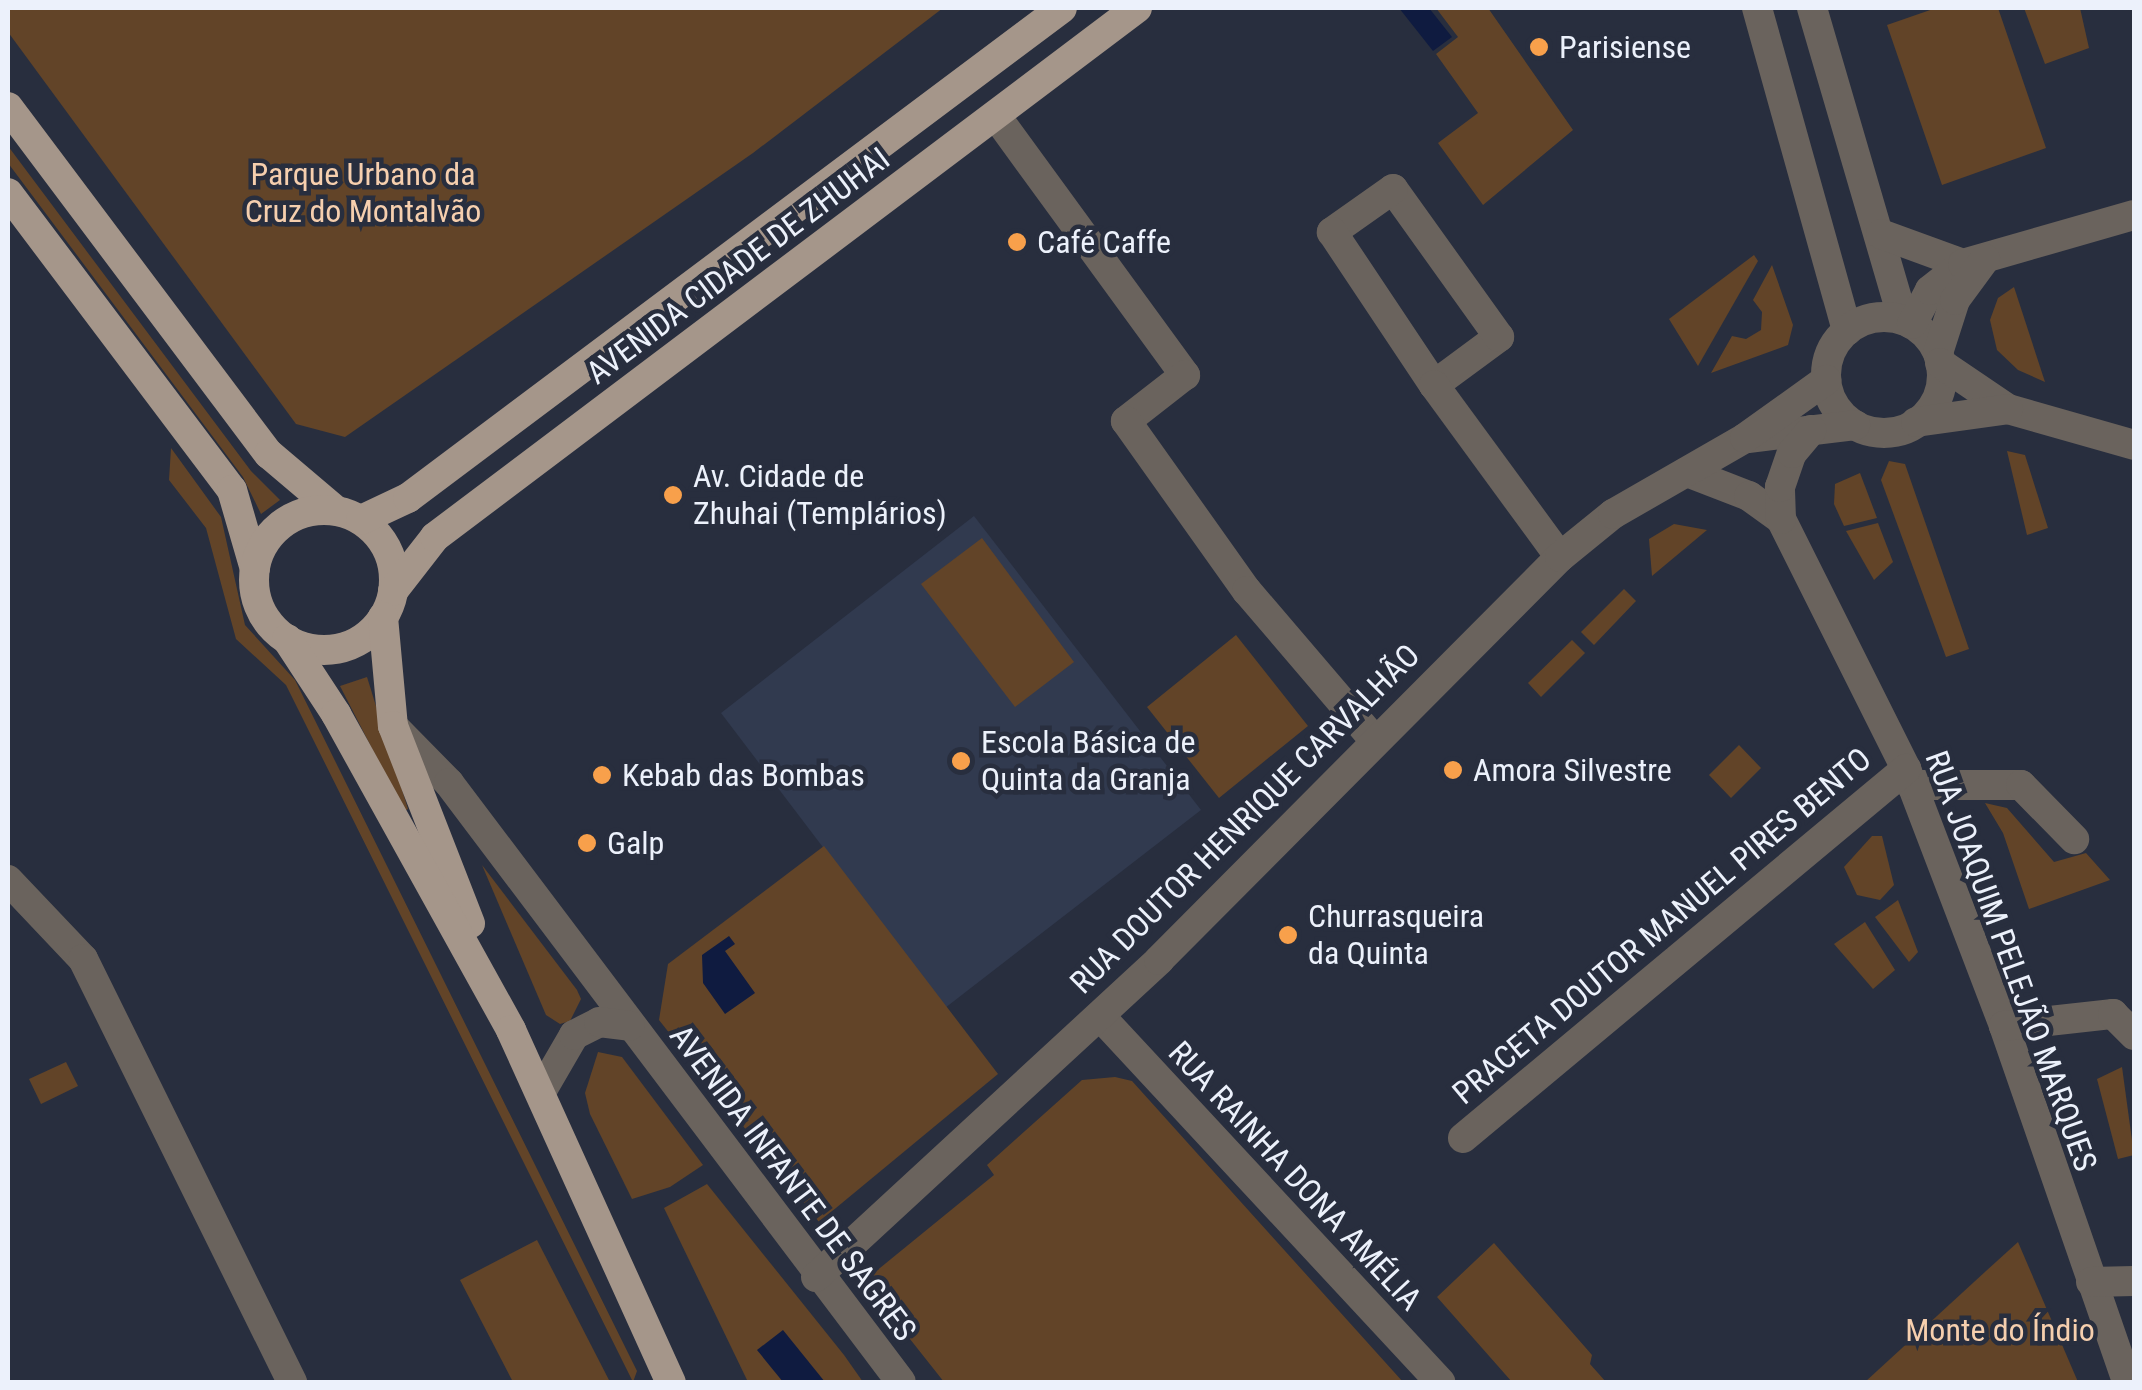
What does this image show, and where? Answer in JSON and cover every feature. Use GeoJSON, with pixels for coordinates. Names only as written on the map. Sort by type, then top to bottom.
{"type":"FeatureCollection","features":[{"type":"Feature","properties":{"kind":"main road","name":"AVENIDA CIDADE DE ZHUHAI"},"geometry":{"type":"LineString","coordinates":[[348,515],[408,498],[1062,8]]}},
{"type":"Feature","properties":{"kind":"main road","name":"AVENIDA CIDADE DE ZHUHAI"},"geometry":{"type":"LineString","coordinates":[[388,604],[434,537],[1137,8]]}},
{"type":"Feature","properties":{"kind":"main road"},"geometry":{"type":"LineString","coordinates":[[8,107],[269,454],[388,551],[383,665],[393,726],[511,1030]]}},
{"type":"Feature","properties":{"kind":"main road"},"geometry":{"type":"LineString","coordinates":[[8,193],[232,490],[256,569],[260,609],[287,640],[336,714],[511,1030],[671,1382]]}},
{"type":"Feature","properties":{"kind":"main road"},"geometry":{"type":"LineString","coordinates":[[256,569],[264,543],[284,523],[308,512],[348,515]]}},
{"type":"Feature","properties":{"kind":"main road"},"geometry":{"type":"LineString","coordinates":[[287,640],[313,649],[340,648],[365,637],[388,604]]}},
{"type":"Feature","properties":{"kind":"street"},"geometry":{"type":"LineString","coordinates":[[1757,8],[1846,330]]}},
{"type":"Feature","properties":{"kind":"street"},"geometry":{"type":"LineString","coordinates":[[1812,8],[1908,322],[1939,358],[2008,409],[2134,445]]}},
{"type":"Feature","properties":{"kind":"street"},"geometry":{"type":"LineString","coordinates":[[996,116],[1185,374],[1126,421],[1246,590],[1375,741]]}},
{"type":"Feature","properties":{"kind":"street"},"geometry":{"type":"LineString","coordinates":[[1434,386],[1498,337],[1393,189],[1332,232],[1434,386],[1560,557]]}},
{"type":"Feature","properties":{"kind":"street"},"geometry":{"type":"LineString","coordinates":[[1908,322],[1930,290],[1974,261],[2134,215]]}},
{"type":"Feature","properties":{"kind":"street"},"geometry":{"type":"LineString","coordinates":[[1881,234],[1974,261]]}},
{"type":"Feature","properties":{"kind":"street"},"geometry":{"type":"LineString","coordinates":[[1916,422],[1935,402],[1939,358],[1956,300],[1974,261]]}},
{"type":"Feature","properties":{"kind":"street"},"geometry":{"type":"LineString","coordinates":[[1855,425],[1831,398],[1826,380],[1834,345],[1846,330],[1864,320],[1908,322]]}},
{"type":"Feature","properties":{"kind":"street","name":"RUA DOUTOR HENRIQUE CARVALHÃO"},"geometry":{"type":"LineString","coordinates":[[816,1277],[1100,1016],[1560,557],[1612,514],[1745,438],[1826,380]]}},
{"type":"Feature","properties":{"kind":"street"},"geometry":{"type":"LineString","coordinates":[[1745,438],[1855,425],[1891,432],[1916,422],[2008,409]]}},
{"type":"Feature","properties":{"kind":"street"},"geometry":{"type":"LineString","coordinates":[[1781,519],[1780,487],[1792,453],[1811,430]]}},
{"type":"Feature","properties":{"kind":"street"},"geometry":{"type":"LineString","coordinates":[[1686,472],[1749,496],[1781,519]]}},
{"type":"Feature","properties":{"kind":"street","name":"RUA JOAQUIM PELEJÃO MARQUES"},"geometry":{"type":"LineString","coordinates":[[1781,519],[1908,777],[2004,1026],[2127,1382]]}},
{"type":"Feature","properties":{"kind":"street","name":"AVENIDA INFANTE DE SAGRES"},"geometry":{"type":"LineString","coordinates":[[393,726],[448,783],[605,988],[816,1277],[902,1382]]}},
{"type":"Feature","properties":{"kind":"street"},"geometry":{"type":"LineString","coordinates":[[1908,777],[2021,785],[2074,839]]}},
{"type":"Feature","properties":{"kind":"street","name":"PRACETA DOUTOR MANUEL PIRES BENTO"},"geometry":{"type":"LineString","coordinates":[[1463,1138],[1908,777]]}},
{"type":"Feature","properties":{"kind":"street"},"geometry":{"type":"LineString","coordinates":[[10,888],[83,959],[292,1382]]}},
{"type":"Feature","properties":{"kind":"street"},"geometry":{"type":"LineString","coordinates":[[541,1092],[605,988]]}},
{"type":"Feature","properties":{"kind":"street"},"geometry":{"type":"LineString","coordinates":[[2004,1026],[2113,1014],[2134,1035]]}},
{"type":"Feature","properties":{"kind":"street","name":"RUA RAINHA DONA AMÉLIA"},"geometry":{"type":"LineString","coordinates":[[1100,1016],[1440,1382]]}},
{"type":"Feature","properties":{"kind":"street"},"geometry":{"type":"LineString","coordinates":[[574,1035],[598,1022],[630,1026]]}},
{"type":"Feature","properties":{"kind":"street"},"geometry":{"type":"LineString","coordinates":[[2090,1282],[2134,1281]]}},
{"type":"Feature","properties":{"kind":"shaded area","name":"Escola Básica de Quinta da Granja"},"geometry":{"type":"Polygon","coordinates":[[[974,516],[1201,810],[945,1008],[721,713],[974,516]]]}},
{"type":"Feature","properties":{"kind":"green space","name":"Parque Urbano da Cruz do Montalvão"},"geometry":{"type":"Polygon","coordinates":[[[8,8],[943,8],[753,153],[345,437],[296,424],[8,32],[8,8]]]}},
{"type":"Feature","properties":{"kind":"green space"},"geometry":{"type":"Polygon","coordinates":[[[1436,8],[1488,8],[1573,130],[1483,205],[1438,143],[1478,113],[1436,54],[1458,37],[1436,8]]]}},
{"type":"Feature","properties":{"kind":"green space"},"geometry":{"type":"Polygon","coordinates":[[[1936,8],[1998,8],[2046,148],[1942,185],[1887,25],[1936,8]]]}},
{"type":"Feature","properties":{"kind":"green space"},"geometry":{"type":"Polygon","coordinates":[[[2024,8],[2080,8],[2089,48],[2045,64],[2024,8]]]}},
{"type":"Feature","properties":{"kind":"green space"},"geometry":{"type":"Polygon","coordinates":[[[8,146],[251,471],[280,500],[261,514],[243,477],[8,163],[8,146]]]}},
{"type":"Feature","properties":{"kind":"green space"},"geometry":{"type":"Polygon","coordinates":[[[1754,255],[1758,261],[1698,366],[1669,319],[1754,255]]]}},
{"type":"Feature","properties":{"kind":"green space"},"geometry":{"type":"Polygon","coordinates":[[[1772,265],[1793,325],[1788,345],[1711,373],[1732,336],[1746,339],[1761,330],[1762,312],[1753,300],[1772,265]]]}},
{"type":"Feature","properties":{"kind":"green space"},"geometry":{"type":"Polygon","coordinates":[[[2014,287],[2045,382],[2018,370],[1997,350],[1990,320],[1998,298],[2014,287]]]}},
{"type":"Feature","properties":{"kind":"green space"},"geometry":{"type":"Polygon","coordinates":[[[171,448],[221,517],[245,625],[295,680],[637,1371],[633,1382],[286,685],[236,639],[206,528],[169,480],[171,448]]]}},
{"type":"Feature","properties":{"kind":"green space"},"geometry":{"type":"Polygon","coordinates":[[[2007,451],[2025,455],[2048,528],[2027,535],[2007,451]]]}},
{"type":"Feature","properties":{"kind":"green space"},"geometry":{"type":"Polygon","coordinates":[[[1889,461],[1905,464],[1969,649],[1946,657],[1881,480],[1889,461]]]}},
{"type":"Feature","properties":{"kind":"green space"},"geometry":{"type":"Polygon","coordinates":[[[1860,473],[1877,518],[1844,526],[1834,504],[1835,484],[1860,473]]]}},
{"type":"Feature","properties":{"kind":"green space"},"geometry":{"type":"Polygon","coordinates":[[[1878,523],[1893,562],[1874,580],[1846,531],[1878,523]]]}},
{"type":"Feature","properties":{"kind":"green space"},"geometry":{"type":"Polygon","coordinates":[[[1674,524],[1707,530],[1652,576],[1649,539],[1674,524]]]}},
{"type":"Feature","properties":{"kind":"green space"},"geometry":{"type":"Polygon","coordinates":[[[982,538],[1074,662],[1015,707],[921,584],[982,538]]]}},
{"type":"Feature","properties":{"kind":"green space"},"geometry":{"type":"Polygon","coordinates":[[[1624,589],[1636,601],[1594,645],[1581,632],[1624,589]]]}},
{"type":"Feature","properties":{"kind":"green space"},"geometry":{"type":"Polygon","coordinates":[[[1236,635],[1308,726],[1219,798],[1147,707],[1236,635]]]}},
{"type":"Feature","properties":{"kind":"green space"},"geometry":{"type":"Polygon","coordinates":[[[1572,640],[1585,653],[1541,697],[1528,683],[1572,640]]]}},
{"type":"Feature","properties":{"kind":"green space"},"geometry":{"type":"Polygon","coordinates":[[[367,677],[408,809],[404,811],[340,686],[367,677]]]}},
{"type":"Feature","properties":{"kind":"green space"},"geometry":{"type":"Polygon","coordinates":[[[1739,745],[1761,768],[1731,798],[1709,775],[1739,745]]]}},
{"type":"Feature","properties":{"kind":"green space"},"geometry":{"type":"Polygon","coordinates":[[[1985,803],[2007,808],[2054,862],[2086,853],[2110,880],[2029,909],[2003,833],[1985,803]]]}},
{"type":"Feature","properties":{"kind":"green space"},"geometry":{"type":"Polygon","coordinates":[[[1872,836],[1882,836],[1894,885],[1880,900],[1857,895],[1844,867],[1872,836]]]}},
{"type":"Feature","properties":{"kind":"green space"},"geometry":{"type":"Polygon","coordinates":[[[824,846],[998,1074],[819,1222],[659,1020],[668,964],[824,846]]]}},
{"type":"Feature","properties":{"kind":"green space"},"geometry":{"type":"Polygon","coordinates":[[[482,865],[577,990],[581,999],[570,1021],[560,1024],[546,1015],[482,865]]]}},
{"type":"Feature","properties":{"kind":"green space"},"geometry":{"type":"Polygon","coordinates":[[[1898,900],[1918,952],[1909,962],[1875,917],[1898,900]]]}},
{"type":"Feature","properties":{"kind":"green space"},"geometry":{"type":"Polygon","coordinates":[[[1865,922],[1895,970],[1873,989],[1834,944],[1865,922]]]}},
{"type":"Feature","properties":{"kind":"green space"},"geometry":{"type":"Polygon","coordinates":[[[598,1052],[622,1057],[703,1165],[670,1187],[632,1199],[590,1114],[585,1093],[598,1052]]]}},
{"type":"Feature","properties":{"kind":"green space"},"geometry":{"type":"Polygon","coordinates":[[[66,1062],[78,1086],[41,1104],[29,1079],[66,1062]]]}},
{"type":"Feature","properties":{"kind":"green space"},"geometry":{"type":"Polygon","coordinates":[[[2122,1067],[2134,1155],[2118,1159],[2097,1079],[2122,1067]]]}},
{"type":"Feature","properties":{"kind":"green space"},"geometry":{"type":"Polygon","coordinates":[[[1115,1077],[1132,1081],[1403,1382],[944,1382],[864,1281],[994,1175],[987,1165],[1082,1080],[1115,1077]]]}},
{"type":"Feature","properties":{"kind":"green space"},"geometry":{"type":"Polygon","coordinates":[[[707,1184],[863,1382],[748,1382],[664,1208],[707,1184]]]}},
{"type":"Feature","properties":{"kind":"green space"},"geometry":{"type":"Polygon","coordinates":[[[537,1240],[610,1382],[513,1382],[460,1280],[537,1240]]]}},
{"type":"Feature","properties":{"kind":"green space","name":"Monte do Índio"},"geometry":{"type":"Polygon","coordinates":[[[2018,1242],[2078,1382],[1865,1382],[1986,1271],[2018,1242]]]}},
{"type":"Feature","properties":{"kind":"green space"},"geometry":{"type":"Polygon","coordinates":[[[1494,1243],[1592,1355],[1590,1364],[1606,1382],[1512,1382],[1437,1297],[1494,1243]]]}},
{"type":"Feature","properties":{"kind":"water"},"geometry":{"type":"Polygon","coordinates":[[[1399,8],[1429,8],[1452,37],[1433,51],[1399,8]]]}},
{"type":"Feature","properties":{"kind":"water"},"geometry":{"type":"Polygon","coordinates":[[[729,936],[735,944],[725,951],[755,993],[725,1014],[703,983],[702,955],[729,936]]]}},
{"type":"Feature","properties":{"kind":"water"},"geometry":{"type":"Polygon","coordinates":[[[783,1330],[825,1382],[783,1382],[757,1350],[783,1330]]]}},
{"type":"Feature","properties":{"kind":"place","name":"Parisiense"},"geometry":{"type":"Point","coordinates":[1539,47]}},
{"type":"Feature","properties":{"kind":"place","name":"Café Caffe"},"geometry":{"type":"Point","coordinates":[1017,242]}},
{"type":"Feature","properties":{"kind":"place","name":"Av. Cidade de Zhuhai (Templários)"},"geometry":{"type":"Point","coordinates":[673,495]}},
{"type":"Feature","properties":{"kind":"place","name":"Escola Básica de Quinta da Granja"},"geometry":{"type":"Point","coordinates":[961,761]}},
{"type":"Feature","properties":{"kind":"place","name":"Amora Silvestre"},"geometry":{"type":"Point","coordinates":[1453,770]}},
{"type":"Feature","properties":{"kind":"place","name":"Kebab das Bombas"},"geometry":{"type":"Point","coordinates":[602,775]}},
{"type":"Feature","properties":{"kind":"place","name":"Galp"},"geometry":{"type":"Point","coordinates":[587,843]}},
{"type":"Feature","properties":{"kind":"place","name":"Churrasqueira da Quinta"},"geometry":{"type":"Point","coordinates":[1288,935]}}]}
